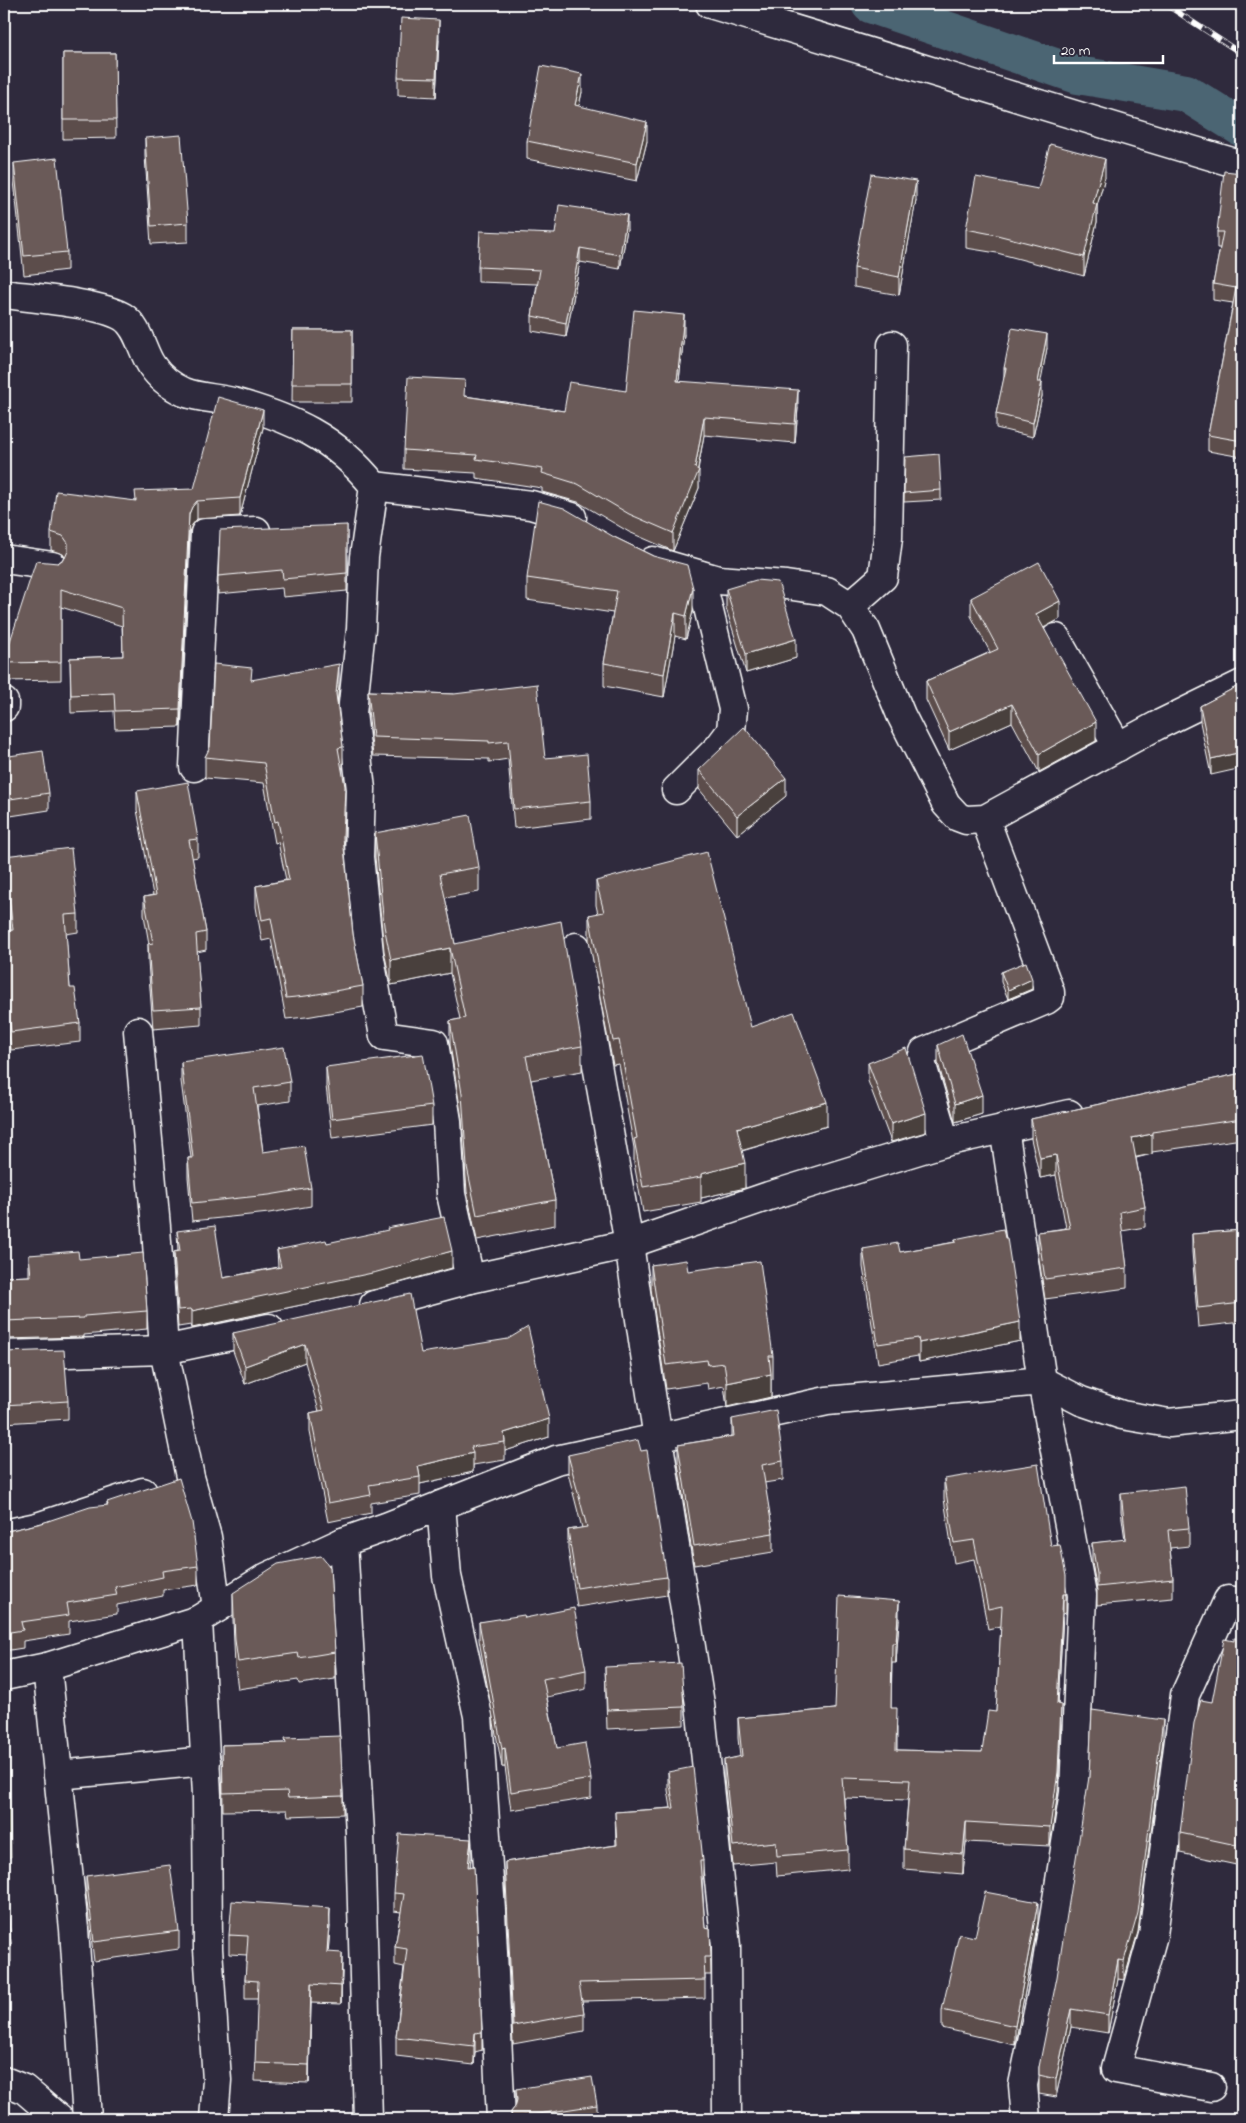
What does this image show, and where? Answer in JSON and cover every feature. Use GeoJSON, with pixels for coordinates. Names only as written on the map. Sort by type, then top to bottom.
{"type":"FeatureCollection","features":[{"type":"Feature","properties":{"kind":"street"},"geometry":{"type":"LineString","coordinates":[[710,4],[907,62],[1061,112],[1242,165]]}},
{"type":"Feature","properties":{"kind":"street"},"geometry":{"type":"LineString","coordinates":[[4,294],[104,310],[124,318],[132,326],[151,366],[165,382],[186,393],[232,402],[287,419],[316,433],[359,468],[374,486],[532,505],[570,516],[596,531]]}},
{"type":"Feature","properties":{"kind":"street"},"geometry":{"type":"LineString","coordinates":[[850,606],[883,577],[888,538],[892,345]]}},
{"type":"Feature","properties":{"kind":"street"},"geometry":{"type":"LineString","coordinates":[[374,486],[364,556],[361,628],[352,713],[361,789],[359,858],[369,953],[384,1036],[434,1043],[446,1121],[451,1194],[470,1278]]}},
{"type":"Feature","properties":{"kind":"street"},"geometry":{"type":"LineString","coordinates":[[339,528],[368,527]]}},
{"type":"Feature","properties":{"kind":"street"},"geometry":{"type":"LineString","coordinates":[[194,767],[205,533],[282,530]]}},
{"type":"Feature","properties":{"kind":"street"},"geometry":{"type":"LineString","coordinates":[[629,549],[660,564],[718,580],[786,585],[827,591],[850,606],[866,630],[900,715],[946,804],[958,817],[966,820],[985,819],[1156,726],[1242,684]]}},
{"type":"Feature","properties":{"kind":"street"},"geometry":{"type":"LineString","coordinates":[[4,559],[53,566]]}},
{"type":"Feature","properties":{"kind":"street"},"geometry":{"type":"LineString","coordinates":[[676,790],[719,747],[731,731],[733,709],[700,575]]}},
{"type":"Feature","properties":{"kind":"street"},"geometry":{"type":"LineString","coordinates":[[1056,638],[1118,747]]}},
{"type":"Feature","properties":{"kind":"street"},"geometry":{"type":"LineString","coordinates":[[4,702],[4,707]]}},
{"type":"Feature","properties":{"kind":"street"},"geometry":{"type":"LineString","coordinates":[[945,1142],[921,1062],[921,1056],[924,1052],[1050,997],[1050,992],[985,819]]}},
{"type":"Feature","properties":{"kind":"street"},"geometry":{"type":"LineString","coordinates":[[576,947],[629,1244],[700,1704],[726,1946],[727,2119]]}},
{"type":"Feature","properties":{"kind":"street"},"geometry":{"type":"LineString","coordinates":[[138,1031],[156,1227],[164,1350],[190,1477],[207,1537],[206,1761],[208,1949],[217,2080],[214,2119]]}},
{"type":"Feature","properties":{"kind":"street"},"geometry":{"type":"LineString","coordinates":[[353,1310],[381,1304],[470,1278],[629,1244],[769,1196],[945,1142],[1089,1110]]}},
{"type":"Feature","properties":{"kind":"street"},"geometry":{"type":"LineString","coordinates":[[1004,1128],[1042,1381],[1082,1595],[1074,1793],[1042,1993],[1023,2085],[1026,2119]]}},
{"type":"Feature","properties":{"kind":"street"},"geometry":{"type":"LineString","coordinates":[[4,1355],[164,1350],[296,1322]]}},
{"type":"Feature","properties":{"kind":"street"},"geometry":{"type":"LineString","coordinates":[[4,1676],[47,1667],[208,1614],[267,1577],[343,1542],[556,1460],[827,1400],[1042,1381],[1081,1401],[1131,1417],[1169,1423],[1242,1415]]}},
{"type":"Feature","properties":{"kind":"street"},"geometry":{"type":"LineString","coordinates":[[4,1534],[37,1527],[190,1477]]}},
{"type":"Feature","properties":{"kind":"street"},"geometry":{"type":"LineString","coordinates":[[441,1505],[447,1576],[478,1716],[502,2119]]}},
{"type":"Feature","properties":{"kind":"street"},"geometry":{"type":"LineString","coordinates":[[343,1542],[360,1824],[368,2119]]}},
{"type":"Feature","properties":{"kind":"street"},"geometry":{"type":"LineString","coordinates":[[1211,2087],[1116,2069],[1153,1935],[1185,1695],[1228,1600],[1242,1602]]}},
{"type":"Feature","properties":{"kind":"street"},"geometry":{"type":"LineString","coordinates":[[47,1667],[74,1929],[87,2119]]}},
{"type":"Feature","properties":{"kind":"street"},"geometry":{"type":"LineString","coordinates":[[58,1775],[206,1761]]}},
{"type":"Feature","properties":{"kind":"street"},"geometry":{"type":"LineString","coordinates":[[4,2081],[24,2089],[60,2119]]}},
{"type":"Feature","properties":{"kind":"green space"},"geometry":{"type":"Polygon","coordinates":[[[7,1675],[11,1857],[4,1858],[4,1676],[7,1675]]]}},
{"type":"Feature","properties":{"kind":"building"},"geometry":{"type":"Polygon","coordinates":[[[401,18],[439,20],[436,78],[398,77],[401,18]]]}},
{"type":"Feature","properties":{"kind":"building"},"geometry":{"type":"Polygon","coordinates":[[[63,53],[115,53],[116,120],[63,120],[63,53]]]}},
{"type":"Feature","properties":{"kind":"building"},"geometry":{"type":"Polygon","coordinates":[[[541,66],[582,74],[575,105],[647,122],[637,163],[527,141],[541,66]]]}},
{"type":"Feature","properties":{"kind":"building"},"geometry":{"type":"Polygon","coordinates":[[[181,135],[188,223],[151,226],[145,138],[181,135]]]}},
{"type":"Feature","properties":{"kind":"building"},"geometry":{"type":"Polygon","coordinates":[[[1050,144],[1105,159],[1093,203],[1097,204],[1084,257],[966,229],[976,177],[1038,189],[1050,144]]]}},
{"type":"Feature","properties":{"kind":"building"},"geometry":{"type":"Polygon","coordinates":[[[57,158],[67,252],[24,256],[14,163],[57,158]]]}},
{"type":"Feature","properties":{"kind":"building"},"geometry":{"type":"Polygon","coordinates":[[[1224,171],[1242,173],[1242,441],[1208,435],[1236,288],[1213,284],[1223,232],[1217,232],[1224,171]]]}},
{"type":"Feature","properties":{"kind":"building"},"geometry":{"type":"Polygon","coordinates":[[[871,174],[916,181],[899,277],[854,268],[871,174]]]}},
{"type":"Feature","properties":{"kind":"building"},"geometry":{"type":"Polygon","coordinates":[[[559,205],[627,215],[620,255],[580,248],[566,323],[532,316],[540,270],[478,267],[480,231],[555,234],[559,205]]]}},
{"type":"Feature","properties":{"kind":"building"},"geometry":{"type":"Polygon","coordinates":[[[634,310],[684,315],[677,381],[798,390],[795,424],[704,417],[695,468],[699,470],[673,533],[629,514],[578,484],[542,473],[543,469],[476,459],[477,455],[404,450],[408,377],[465,380],[464,396],[564,411],[569,382],[626,391],[634,310]]]}},
{"type":"Feature","properties":{"kind":"building"},"geometry":{"type":"Polygon","coordinates":[[[1012,328],[1047,334],[1038,382],[1042,382],[1033,423],[996,414],[1012,328]]]}},
{"type":"Feature","properties":{"kind":"building"},"geometry":{"type":"Polygon","coordinates":[[[293,330],[352,330],[352,384],[292,384],[293,330]]]}},
{"type":"Feature","properties":{"kind":"building"},"geometry":{"type":"Polygon","coordinates":[[[218,397],[263,410],[240,498],[197,501],[189,514],[180,709],[115,711],[114,693],[71,695],[70,658],[123,656],[122,608],[61,589],[61,662],[4,663],[36,561],[58,563],[65,558],[68,551],[68,543],[63,536],[51,532],[56,491],[136,501],[135,491],[194,489],[218,397]]]}},
{"type":"Feature","properties":{"kind":"building"},"geometry":{"type":"Polygon","coordinates":[[[939,454],[941,490],[904,493],[905,457],[939,454]]]}},
{"type":"Feature","properties":{"kind":"building"},"geometry":{"type":"Polygon","coordinates":[[[538,501],[564,508],[614,537],[653,556],[687,565],[693,588],[686,616],[675,613],[664,674],[604,663],[617,591],[527,578],[538,501]]]}},
{"type":"Feature","properties":{"kind":"building"},"geometry":{"type":"Polygon","coordinates":[[[347,525],[347,573],[283,579],[282,570],[218,576],[220,530],[347,525]]]}},
{"type":"Feature","properties":{"kind":"building"},"geometry":{"type":"Polygon","coordinates":[[[1039,562],[1060,601],[1036,614],[1096,722],[1039,754],[1012,704],[949,732],[926,681],[998,649],[971,598],[1039,562]]]}},
{"type":"Feature","properties":{"kind":"building"},"geometry":{"type":"Polygon","coordinates":[[[756,580],[778,582],[796,639],[746,654],[726,589],[756,580]]]}},
{"type":"Feature","properties":{"kind":"building"},"geometry":{"type":"Polygon","coordinates":[[[214,664],[252,668],[251,680],[339,664],[336,694],[343,747],[338,748],[345,786],[343,838],[353,934],[363,986],[286,998],[271,918],[262,920],[256,886],[289,880],[278,821],[275,822],[264,763],[205,757],[210,747],[214,664]]]}},
{"type":"Feature","properties":{"kind":"building"},"geometry":{"type":"Polygon","coordinates":[[[537,684],[545,758],[587,754],[591,801],[514,809],[508,741],[489,743],[489,741],[373,737],[368,691],[454,694],[537,684]]]}},
{"type":"Feature","properties":{"kind":"building"},"geometry":{"type":"Polygon","coordinates":[[[1242,684],[1242,752],[1211,759],[1200,706],[1242,684]]]}},
{"type":"Feature","properties":{"kind":"building"},"geometry":{"type":"Polygon","coordinates":[[[744,727],[786,778],[737,816],[699,770],[744,727]]]}},
{"type":"Feature","properties":{"kind":"building"},"geometry":{"type":"Polygon","coordinates":[[[9,750],[9,756],[43,751],[49,793],[4,800],[4,751],[9,750]]]}},
{"type":"Feature","properties":{"kind":"building"},"geometry":{"type":"Polygon","coordinates":[[[188,782],[198,839],[189,840],[206,932],[196,934],[201,1007],[153,1010],[148,944],[153,943],[144,897],[156,895],[137,791],[188,782]]]}},
{"type":"Feature","properties":{"kind":"building"},"geometry":{"type":"Polygon","coordinates":[[[470,815],[479,867],[440,874],[455,944],[561,921],[582,1046],[526,1056],[555,1200],[477,1215],[467,1167],[462,1094],[450,1021],[465,1018],[450,948],[391,960],[384,926],[375,833],[470,815]]]}},
{"type":"Feature","properties":{"kind":"building"},"geometry":{"type":"Polygon","coordinates":[[[71,848],[78,914],[65,915],[70,988],[75,988],[80,1023],[11,1032],[4,975],[4,933],[13,930],[4,856],[71,848]]]}},
{"type":"Feature","properties":{"kind":"building"},"geometry":{"type":"Polygon","coordinates":[[[707,852],[751,1027],[794,1012],[827,1102],[737,1128],[745,1163],[701,1174],[701,1177],[643,1187],[634,1139],[637,1138],[619,1040],[613,1041],[589,915],[604,912],[596,881],[707,852]]]}},
{"type":"Feature","properties":{"kind":"building"},"geometry":{"type":"Polygon","coordinates":[[[1026,962],[1032,979],[1008,990],[1001,972],[1026,962]]]}},
{"type":"Feature","properties":{"kind":"building"},"geometry":{"type":"Polygon","coordinates":[[[962,1034],[982,1095],[955,1104],[938,1045],[962,1034]]]}},
{"type":"Feature","properties":{"kind":"building"},"geometry":{"type":"Polygon","coordinates":[[[284,1047],[290,1082],[254,1088],[263,1152],[304,1146],[311,1188],[269,1195],[192,1203],[188,1158],[193,1158],[181,1062],[284,1047]]]}},
{"type":"Feature","properties":{"kind":"building"},"geometry":{"type":"Polygon","coordinates":[[[906,1048],[926,1113],[891,1124],[868,1063],[906,1048]]]}},
{"type":"Feature","properties":{"kind":"building"},"geometry":{"type":"Polygon","coordinates":[[[423,1054],[432,1106],[332,1119],[326,1067],[423,1054]]]}},
{"type":"Feature","properties":{"kind":"building"},"geometry":{"type":"Polygon","coordinates":[[[1242,1073],[1242,1119],[1152,1132],[1152,1134],[1132,1138],[1145,1207],[1120,1212],[1127,1268],[1045,1279],[1038,1232],[1070,1228],[1056,1155],[1040,1158],[1031,1119],[1242,1073]]]}},
{"type":"Feature","properties":{"kind":"building"},"geometry":{"type":"Polygon","coordinates":[[[444,1217],[452,1251],[377,1272],[192,1311],[191,1309],[178,1310],[174,1252],[180,1251],[177,1231],[215,1226],[223,1278],[281,1267],[277,1250],[326,1240],[327,1243],[388,1230],[387,1228],[444,1217]]]}},
{"type":"Feature","properties":{"kind":"building"},"geometry":{"type":"Polygon","coordinates":[[[1003,1229],[1005,1238],[1007,1238],[1020,1322],[919,1343],[918,1338],[878,1344],[863,1249],[898,1243],[900,1252],[956,1242],[955,1239],[1003,1229]]]}},
{"type":"Feature","properties":{"kind":"building"},"geometry":{"type":"Polygon","coordinates":[[[1242,1230],[1242,1303],[1198,1308],[1192,1234],[1242,1230]]]}},
{"type":"Feature","properties":{"kind":"building"},"geometry":{"type":"Polygon","coordinates":[[[78,1251],[79,1259],[143,1253],[147,1311],[84,1316],[84,1318],[4,1321],[4,1277],[31,1276],[29,1255],[78,1251]]]}},
{"type":"Feature","properties":{"kind":"building"},"geometry":{"type":"Polygon","coordinates":[[[686,1260],[688,1271],[760,1261],[773,1356],[769,1356],[771,1374],[727,1383],[724,1363],[708,1365],[707,1360],[666,1365],[651,1265],[686,1260]]]}},
{"type":"Feature","properties":{"kind":"building"},"geometry":{"type":"Polygon","coordinates":[[[410,1294],[421,1353],[508,1339],[528,1327],[549,1419],[504,1433],[505,1442],[471,1447],[473,1453],[418,1466],[420,1477],[369,1485],[371,1495],[328,1503],[310,1413],[324,1410],[305,1344],[245,1366],[233,1333],[410,1294]]]}},
{"type":"Feature","properties":{"kind":"building"},"geometry":{"type":"Polygon","coordinates":[[[64,1350],[68,1401],[4,1405],[4,1352],[64,1350]]]}},
{"type":"Feature","properties":{"kind":"building"},"geometry":{"type":"Polygon","coordinates":[[[776,1410],[783,1461],[762,1465],[773,1533],[694,1546],[678,1445],[734,1436],[732,1419],[776,1410]]]}},
{"type":"Feature","properties":{"kind":"building"},"geometry":{"type":"Polygon","coordinates":[[[4,1420],[8,1499],[4,1500],[4,1420]]]}},
{"type":"Feature","properties":{"kind":"building"},"geometry":{"type":"Polygon","coordinates":[[[638,1440],[641,1451],[647,1450],[667,1577],[628,1582],[627,1580],[577,1588],[568,1530],[587,1527],[568,1455],[638,1440]]]}},
{"type":"Feature","properties":{"kind":"building"},"geometry":{"type":"Polygon","coordinates":[[[1038,1464],[1051,1546],[1060,1545],[1066,1576],[1066,1594],[1063,1594],[1057,1704],[1061,1705],[1058,1772],[1050,1827],[966,1822],[963,1854],[904,1849],[910,1780],[842,1778],[848,1850],[777,1856],[776,1842],[733,1846],[724,1760],[742,1756],[738,1718],[835,1709],[839,1596],[899,1601],[896,1643],[892,1643],[891,1708],[897,1708],[896,1750],[982,1752],[988,1711],[996,1712],[1002,1606],[988,1609],[974,1540],[954,1543],[944,1479],[1038,1464]]]}},
{"type":"Feature","properties":{"kind":"building"},"geometry":{"type":"Polygon","coordinates":[[[179,1478],[192,1522],[198,1566],[162,1571],[163,1577],[115,1587],[117,1595],[67,1603],[69,1615],[21,1622],[23,1630],[4,1633],[4,1531],[42,1523],[90,1507],[108,1505],[107,1502],[179,1478]]]}},
{"type":"Feature","properties":{"kind":"building"},"geometry":{"type":"Polygon","coordinates":[[[1185,1486],[1189,1528],[1168,1530],[1173,1579],[1097,1587],[1092,1543],[1126,1539],[1121,1493],[1185,1486]]]}},
{"type":"Feature","properties":{"kind":"building"},"geometry":{"type":"Polygon","coordinates":[[[321,1556],[330,1567],[335,1652],[299,1658],[298,1653],[238,1662],[233,1593],[278,1564],[321,1556]]]}},
{"type":"Feature","properties":{"kind":"building"},"geometry":{"type":"Polygon","coordinates":[[[574,1608],[586,1670],[543,1679],[557,1748],[585,1743],[591,1779],[511,1792],[505,1748],[502,1749],[479,1622],[524,1615],[525,1618],[574,1608]]]}},
{"type":"Feature","properties":{"kind":"building"},"geometry":{"type":"Polygon","coordinates":[[[1234,1638],[1242,1639],[1241,1846],[1180,1833],[1194,1723],[1201,1700],[1212,1702],[1224,1639],[1234,1641],[1234,1638]]]}},
{"type":"Feature","properties":{"kind":"building"},"geometry":{"type":"Polygon","coordinates":[[[681,1663],[684,1707],[607,1710],[605,1667],[681,1663]]]}},
{"type":"Feature","properties":{"kind":"building"},"geometry":{"type":"Polygon","coordinates":[[[1092,1710],[1163,1720],[1138,1913],[1124,1961],[1118,1960],[1108,2015],[1071,2009],[1056,2079],[1039,2075],[1039,2067],[1057,1977],[1089,1777],[1092,1710]]]}},
{"type":"Feature","properties":{"kind":"building"},"geometry":{"type":"Polygon","coordinates":[[[340,1736],[343,1796],[288,1798],[287,1791],[223,1793],[222,1745],[286,1743],[285,1738],[340,1736]]]}},
{"type":"Feature","properties":{"kind":"building"},"geometry":{"type":"Polygon","coordinates":[[[693,1767],[703,1861],[700,1861],[705,1928],[710,1929],[711,1957],[704,1957],[705,1980],[579,1983],[584,2013],[513,2026],[505,1862],[617,1845],[615,1812],[674,1808],[668,1772],[693,1767]]]}},
{"type":"Feature","properties":{"kind":"building"},"geometry":{"type":"Polygon","coordinates":[[[399,1834],[471,1839],[468,1867],[474,1866],[482,2032],[475,2033],[474,2046],[396,2037],[407,1949],[395,1947],[404,1894],[394,1893],[399,1834]]]}},
{"type":"Feature","properties":{"kind":"building"},"geometry":{"type":"Polygon","coordinates":[[[170,1865],[179,1931],[94,1942],[86,1876],[170,1865]]]}},
{"type":"Feature","properties":{"kind":"building"},"geometry":{"type":"Polygon","coordinates":[[[4,1866],[11,1944],[4,1944],[4,1866]]]}},
{"type":"Feature","properties":{"kind":"building"},"geometry":{"type":"Polygon","coordinates":[[[985,1892],[1038,1902],[1015,2026],[942,2010],[959,1934],[975,1937],[985,1892]]]}},
{"type":"Feature","properties":{"kind":"building"},"geometry":{"type":"Polygon","coordinates":[[[232,1901],[330,1908],[327,1952],[342,1953],[341,1986],[311,1984],[309,2065],[255,2063],[258,1981],[245,1980],[248,1936],[229,1935],[232,1901]]]}},
{"type":"Feature","properties":{"kind":"building"},"geometry":{"type":"Polygon","coordinates":[[[592,2077],[597,2105],[512,2118],[511,2112],[517,2100],[516,2089],[592,2077]]]}},
{"type":"Feature","properties":{"kind":"waterway"},"geometry":{"type":"LineString","coordinates":[[870,4],[1078,75],[1186,93],[1242,128]]}},
{"type":"Feature","properties":{"kind":"railway"},"geometry":{"type":"LineString","coordinates":[[1165,4],[1242,54]]}}]}
